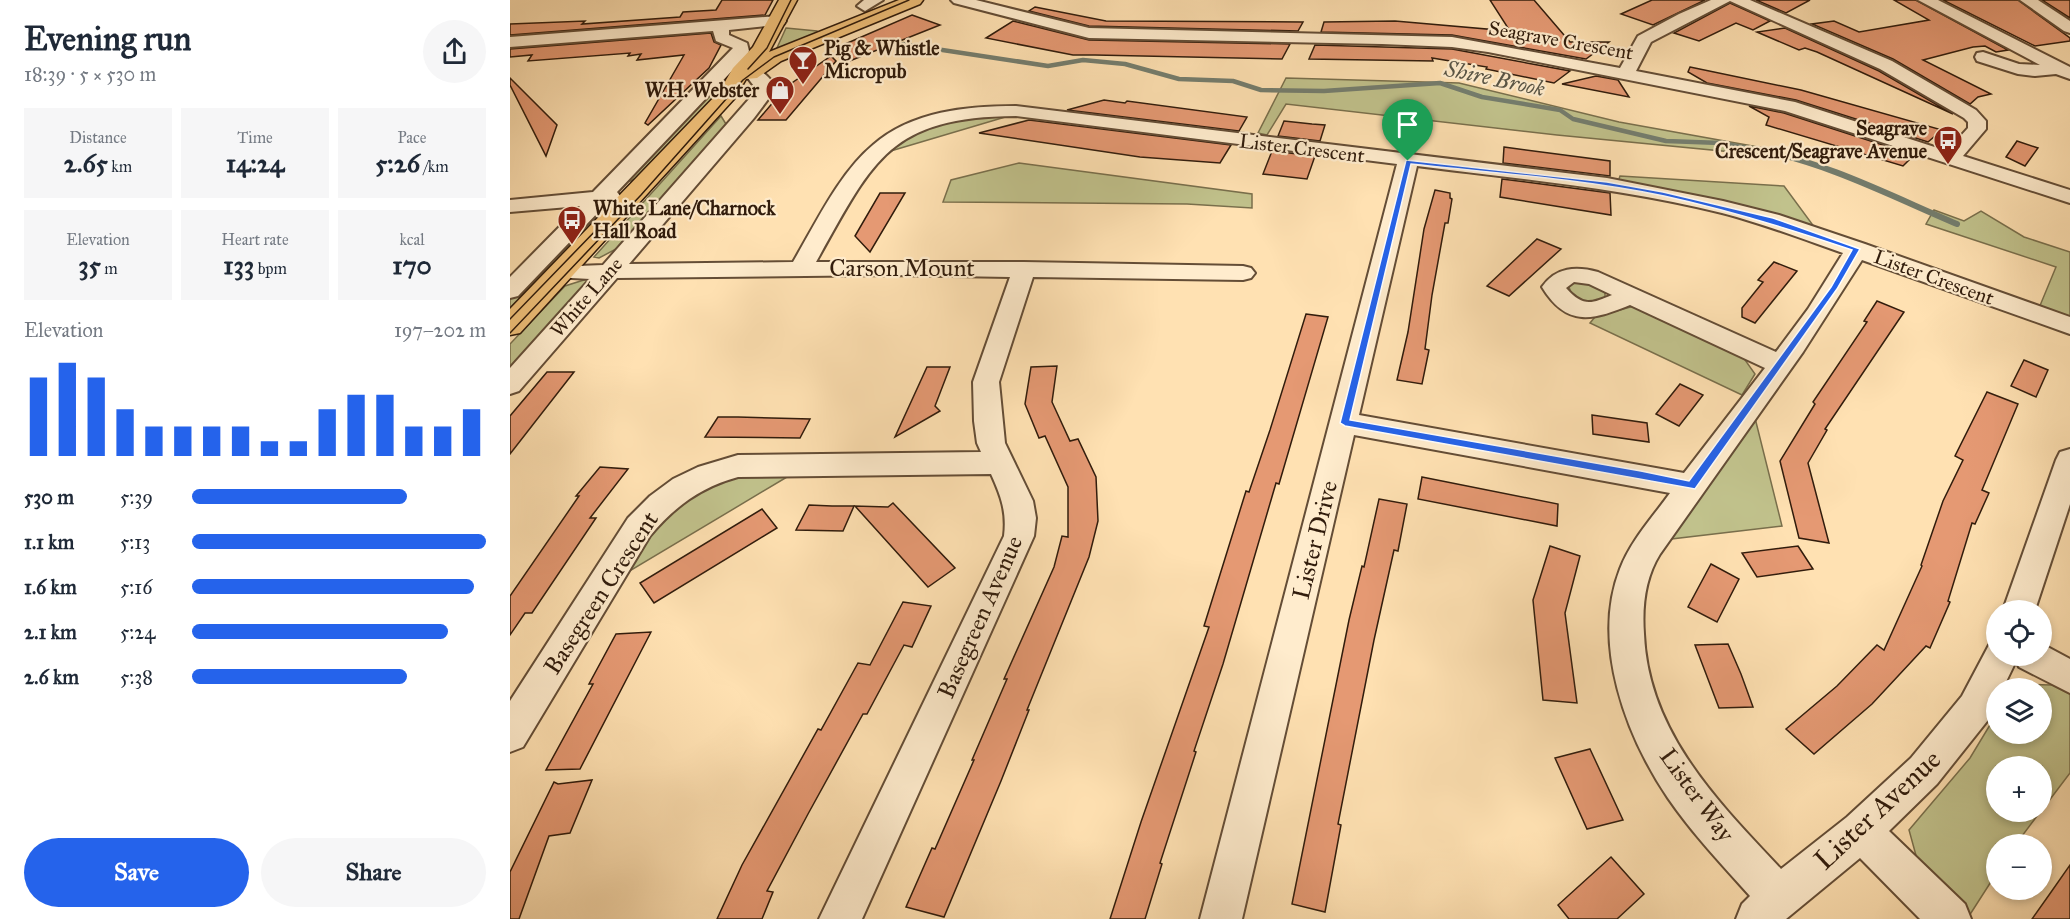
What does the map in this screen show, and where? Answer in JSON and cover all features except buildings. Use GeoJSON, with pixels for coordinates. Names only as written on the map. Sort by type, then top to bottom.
{"type":"FeatureCollection","features":[{"type":"Feature","properties":{"kind":"main road","name":"White Lane"},"geometry":{"type":"LineString","coordinates":[[510,326],[727,95],[740,72],[761,50],[788,0]]}},
{"type":"Feature","properties":{"kind":"main road"},"geometry":{"type":"LineString","coordinates":[[778,21],[835,25],[867,9],[913,0]]}},
{"type":"Feature","properties":{"kind":"main road"},"geometry":{"type":"LineString","coordinates":[[727,95],[774,57],[867,9]]}},
{"type":"Feature","properties":{"kind":"street","name":"Seagrave Crescent"},"geometry":{"type":"LineString","coordinates":[[959,0],[1008,15],[1089,33],[1452,42],[1626,73],[1789,106],[2070,197]]}},
{"type":"Feature","properties":{"kind":"street"},"geometry":{"type":"LineString","coordinates":[[1626,73],[1644,39],[1684,17],[1724,0]]}},
{"type":"Feature","properties":{"kind":"street"},"geometry":{"type":"LineString","coordinates":[[1737,0],[1886,65],[1970,114],[1977,122],[1977,129],[1951,158]]}},
{"type":"Feature","properties":{"kind":"street"},"geometry":{"type":"LineString","coordinates":[[1926,0],[2064,71]]}},
{"type":"Feature","properties":{"kind":"street"},"geometry":{"type":"LineString","coordinates":[[2028,0],[2070,28]]}},
{"type":"Feature","properties":{"kind":"street"},"geometry":{"type":"LineString","coordinates":[[510,42],[666,35],[723,25],[778,21]]}},
{"type":"Feature","properties":{"kind":"street"},"geometry":{"type":"LineString","coordinates":[[510,291],[741,51],[741,46],[722,38],[720,33],[723,25]]}},
{"type":"Feature","properties":{"kind":"street"},"geometry":{"type":"LineString","coordinates":[[1983,57],[2024,71],[2064,71]]}},
{"type":"Feature","properties":{"kind":"street","name":"White Lane"},"geometry":{"type":"LineString","coordinates":[[510,385],[748,114],[766,90],[766,86],[753,73]]}},
{"type":"Feature","properties":{"kind":"street","name":"Lister Crescent"},"geometry":{"type":"LineString","coordinates":[[801,268],[864,165],[891,140],[919,125],[964,114],[1016,111],[1607,184],[1663,194],[1771,220],[2070,326]]}},
{"type":"Feature","properties":{"kind":"street","name":"Lister Drive"},"geometry":{"type":"LineString","coordinates":[[1221,919],[1408,161]]}},
{"type":"Feature","properties":{"kind":"street"},"geometry":{"type":"LineString","coordinates":[[510,206],[636,194]]}},
{"type":"Feature","properties":{"kind":"street","name":"Lister Way"},"geometry":{"type":"LineString","coordinates":[[1768,908],[1670,765],[1648,722],[1632,678],[1625,638],[1629,599],[1636,568],[1691,486],[1834,288],[1857,249]]}},
{"type":"Feature","properties":{"kind":"street","name":"Carson Mount"},"geometry":{"type":"LineString","coordinates":[[562,272],[801,268],[1243,273]]}},
{"type":"Feature","properties":{"kind":"street","name":"Basegreen Avenue"},"geometry":{"type":"LineString","coordinates":[[840,919],[1019,536],[1021,518],[1018,501],[991,443],[986,382],[1024,269]]}},
{"type":"Feature","properties":{"kind":"street"},"geometry":{"type":"LineString","coordinates":[[1633,297],[1779,364]]}},
{"type":"Feature","properties":{"kind":"street"},"geometry":{"type":"LineString","coordinates":[[1345,423],[1641,475],[1691,486]]}},
{"type":"Feature","properties":{"kind":"street"},"geometry":{"type":"LineString","coordinates":[[2022,600],[2070,460]]}},
{"type":"Feature","properties":{"kind":"street","name":"Basegreen Crescent"},"geometry":{"type":"LineString","coordinates":[[510,734],[639,527],[656,506],[681,487],[712,472],[738,466],[999,463]]}},
{"type":"Feature","properties":{"kind":"street","name":"Lister Avenue"},"geometry":{"type":"LineString","coordinates":[[1768,908],[1861,831],[1924,771],[1975,708],[1996,666]]}},
{"type":"Feature","properties":{"kind":"street"},"geometry":{"type":"LineString","coordinates":[[2050,666],[2070,677]]}},
{"type":"Feature","properties":{"kind":"street"},"geometry":{"type":"LineString","coordinates":[[1861,831],[1950,919]]}},
{"type":"Feature","properties":{"kind":"green space"},"geometry":{"type":"Polygon","coordinates":[[[786,28],[817,31],[819,33],[776,50],[786,28]]]}},
{"type":"Feature","properties":{"kind":"green space"},"geometry":{"type":"Polygon","coordinates":[[[736,64],[739,65],[727,77],[723,87],[643,174],[627,181],[736,64]]]}},
{"type":"Feature","properties":{"kind":"green space"},"geometry":{"type":"Polygon","coordinates":[[[1286,78],[1459,83],[1619,122],[1769,149],[1774,156],[1557,135],[1286,104],[1267,135],[1258,133],[1286,78]]]}},
{"type":"Feature","properties":{"kind":"green space"},"geometry":{"type":"Polygon","coordinates":[[[1012,115],[884,153],[914,133],[944,122],[1012,115]]]}},
{"type":"Feature","properties":{"kind":"green space"},"geometry":{"type":"Polygon","coordinates":[[[721,116],[729,129],[618,248],[599,258],[594,257],[721,116]]]}},
{"type":"Feature","properties":{"kind":"green space"},"geometry":{"type":"Polygon","coordinates":[[[1019,163],[1252,194],[1252,208],[1187,204],[943,202],[951,180],[1019,163]]]}},
{"type":"Feature","properties":{"kind":"green space"},"geometry":{"type":"Polygon","coordinates":[[[1620,176],[1784,186],[1815,228],[1618,182],[1620,176]]]}},
{"type":"Feature","properties":{"kind":"green space"},"geometry":{"type":"Polygon","coordinates":[[[604,207],[610,209],[510,314],[510,299],[571,236],[604,207]]]}},
{"type":"Feature","properties":{"kind":"green space"},"geometry":{"type":"Polygon","coordinates":[[[1934,210],[1964,221],[1981,211],[2024,237],[2070,252],[2070,320],[2039,308],[2056,267],[1926,224],[1934,210]]]}},
{"type":"Feature","properties":{"kind":"green space"},"geometry":{"type":"Polygon","coordinates":[[[587,279],[589,284],[510,375],[510,344],[565,286],[587,279]]]}},
{"type":"Feature","properties":{"kind":"green space"},"geometry":{"type":"Polygon","coordinates":[[[1582,280],[1605,290],[1605,298],[1589,302],[1574,296],[1569,287],[1576,281],[1582,280]]]}},
{"type":"Feature","properties":{"kind":"green space"},"geometry":{"type":"Polygon","coordinates":[[[1634,306],[1743,357],[1755,374],[1742,395],[1590,323],[1595,317],[1634,306]]]}},
{"type":"Feature","properties":{"kind":"green space"},"geometry":{"type":"Polygon","coordinates":[[[1754,414],[1782,526],[1671,539],[1754,414]]]}},
{"type":"Feature","properties":{"kind":"green space"},"geometry":{"type":"Polygon","coordinates":[[[792,474],[628,572],[655,523],[670,507],[735,475],[792,474]]]}},
{"type":"Feature","properties":{"kind":"green space"},"geometry":{"type":"Polygon","coordinates":[[[2052,685],[2070,694],[2070,773],[2052,797],[2052,756],[1986,756],[1986,822],[2032,822],[2024,834],[1986,834],[1986,890],[1969,916],[1920,870],[1909,830],[1970,758],[1986,732],[1986,744],[2052,744],[2052,685]]]}},
{"type":"Feature","properties":{"kind":"waterway","name":"Shire Brook"},"geometry":{"type":"LineString","coordinates":[[903,44],[1048,66],[1083,60],[1125,64],[1179,79],[1233,81],[1261,90],[1324,91],[1440,83],[1482,97],[1560,110],[1573,119],[1666,141],[1721,143],[1763,151]]}},
{"type":"Feature","properties":{"kind":"waterway","name":"Shire Brook"},"geometry":{"type":"LineString","coordinates":[[1755,149],[1833,171],[1957,224]]}},
{"type":"Feature","properties":{"kind":"tram line"},"geometry":{"type":"LineString","coordinates":[[748,69],[767,48],[791,0]]}},
{"type":"Feature","properties":{"kind":"tram line"},"geometry":{"type":"LineString","coordinates":[[510,333],[641,195],[743,80],[774,57],[909,0]]}},
{"type":"Feature","properties":{"kind":"tram line"},"geometry":{"type":"LineString","coordinates":[[510,319],[600,226]]}},
{"type":"Feature","properties":{"kind":"place","name":"Pig & Whistle Micropub"},"geometry":{"type":"Point","coordinates":[803,86]}},
{"type":"Feature","properties":{"kind":"place","name":"W.H. Webster"},"geometry":{"type":"Point","coordinates":[780,116]}},
{"type":"Feature","properties":{"kind":"place","name":"Seagrave Crescent/Seagrave Avenue"},"geometry":{"type":"Point","coordinates":[1948,166]}},
{"type":"Feature","properties":{"kind":"place","name":"White Lane/Charnock Hall Road"},"geometry":{"type":"Point","coordinates":[572,246]}},
{"type":"Feature","properties":{"kind":"route"},"geometry":{"type":"LineString","coordinates":[[1408,161],[1607,184],[1663,194],[1771,220],[1857,249],[1834,288],[1691,486],[1641,475],[1345,423],[1408,161]]}}]}
